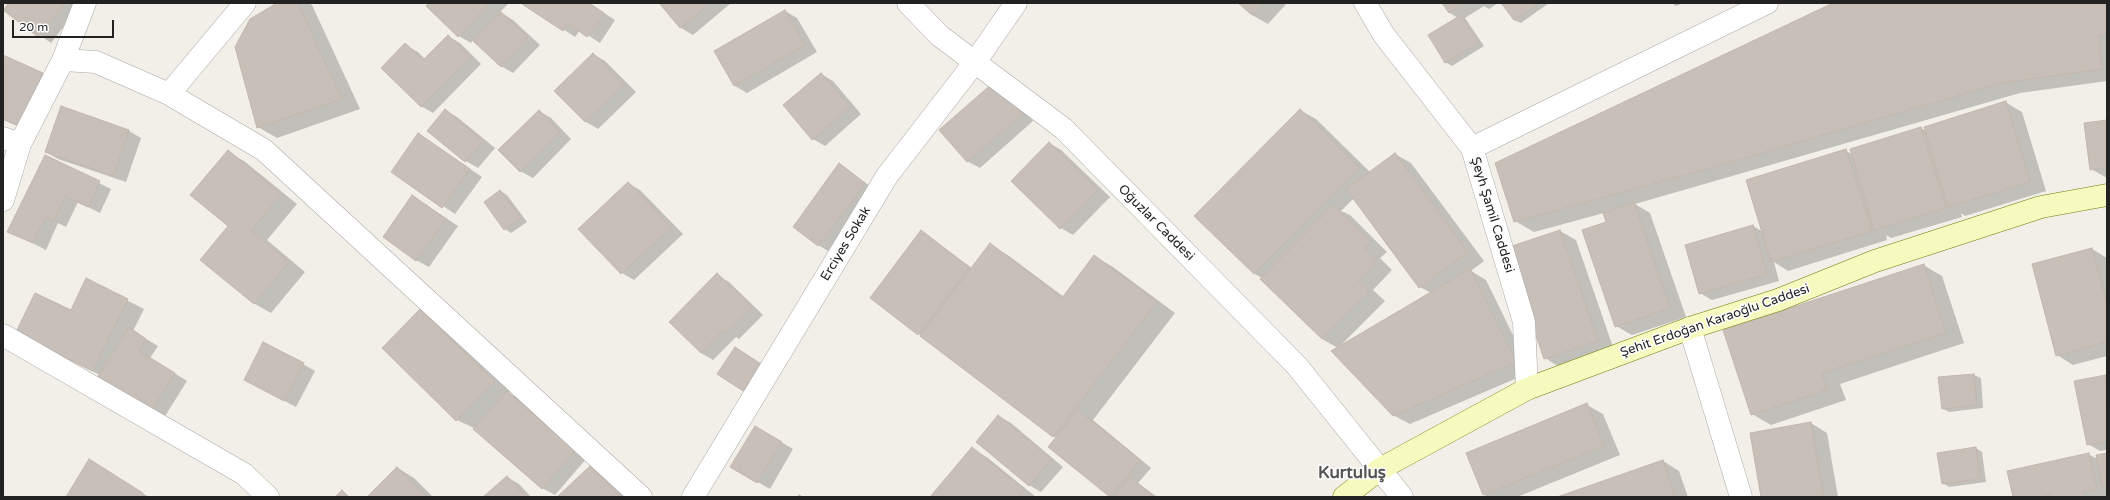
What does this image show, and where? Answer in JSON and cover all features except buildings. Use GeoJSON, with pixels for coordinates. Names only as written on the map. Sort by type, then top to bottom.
{"type":"FeatureCollection","features":[{"type":"Feature","properties":{"kind":"main road","name":"Şehit Erdoğan Karaoğlu Caddesi"},"geometry":{"type":"LineString","coordinates":[[1344,497],[1380,469],[1527,389],[1690,328],[1778,300],[1876,261],[2041,207],[2107,195]]}},
{"type":"Feature","properties":{"kind":"street"},"geometry":{"type":"LineString","coordinates":[[3,200],[12,141],[63,60],[85,3]]}},
{"type":"Feature","properties":{"kind":"street"},"geometry":{"type":"LineString","coordinates":[[169,94],[245,3]]}},
{"type":"Feature","properties":{"kind":"street","name":"Oğuzlar Caddesi"},"geometry":{"type":"LineString","coordinates":[[908,3],[940,36],[1064,129],[1297,366],[1402,497]]}},
{"type":"Feature","properties":{"kind":"street","name":"Erciyes Sokak"},"geometry":{"type":"LineString","coordinates":[[692,497],[888,176],[975,62],[1016,3]]}},
{"type":"Feature","properties":{"kind":"street","name":"Şeyh Şamil Caddesi"},"geometry":{"type":"LineString","coordinates":[[1365,3],[1384,35],[1472,148],[1524,322],[1527,389]]}},
{"type":"Feature","properties":{"kind":"street"},"geometry":{"type":"LineString","coordinates":[[1472,148],[1767,3]]}},
{"type":"Feature","properties":{"kind":"street"},"geometry":{"type":"LineString","coordinates":[[63,60],[96,62],[169,94],[264,150],[641,497]]}},
{"type":"Feature","properties":{"kind":"street"},"geometry":{"type":"LineString","coordinates":[[1690,328],[1741,497]]}},
{"type":"Feature","properties":{"kind":"street"},"geometry":{"type":"LineString","coordinates":[[3,335],[244,474],[268,497]]}},
{"type":"Feature","properties":{"kind":"district","name":"Kurtuluş"},"geometry":{"type":"Point","coordinates":[1352,474]}}]}
